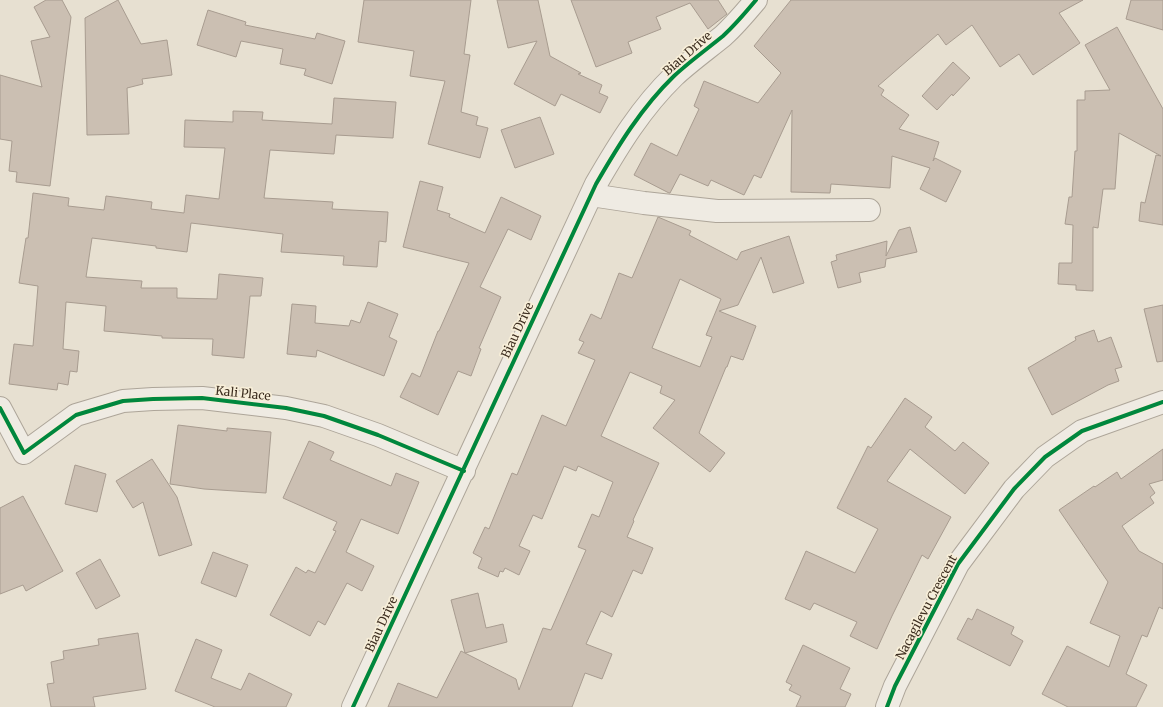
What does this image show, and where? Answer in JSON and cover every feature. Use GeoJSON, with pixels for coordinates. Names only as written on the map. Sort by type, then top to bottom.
{"type":"FeatureCollection","features":[{"type":"Feature","properties":{"kind":"street","name":"Biau Drive"},"geometry":{"type":"LineString","coordinates":[[353,707],[591,195],[620,142],[639,116],[673,76],[724,34],[756,0]]}},
{"type":"Feature","properties":{"kind":"street"},"geometry":{"type":"LineString","coordinates":[[591,195],[644,203],[717,211],[869,210]]}},
{"type":"Feature","properties":{"kind":"street","name":"Kali Place"},"geometry":{"type":"LineString","coordinates":[[0,408],[24,453],[76,415],[82,413],[124,401],[202,398],[286,408],[324,416],[378,435],[464,471]]}},
{"type":"Feature","properties":{"kind":"street","name":"Nacagilevu Crescent"},"geometry":{"type":"LineString","coordinates":[[887,707],[895,686],[958,564],[1014,489],[1045,457],[1082,431],[1163,402]]}},
{"type":"Feature","properties":{"kind":"building"},"geometry":{"type":"Polygon","coordinates":[[[46,0],[62,0],[71,17],[50,186],[16,182],[17,172],[9,171],[12,141],[0,139],[0,75],[42,87],[31,41],[50,37],[34,7],[46,0]]]}},
{"type":"Feature","properties":{"kind":"building"},"geometry":{"type":"Polygon","coordinates":[[[118,0],[141,44],[167,40],[172,75],[142,79],[143,84],[127,88],[129,134],[87,135],[85,18],[118,0]]]}},
{"type":"Feature","properties":{"kind":"building"},"geometry":{"type":"Polygon","coordinates":[[[364,0],[471,0],[464,54],[470,55],[461,112],[478,117],[476,125],[488,128],[480,158],[428,144],[445,81],[410,76],[414,51],[358,42],[364,0]]]}},
{"type":"Feature","properties":{"kind":"building"},"geometry":{"type":"Polygon","coordinates":[[[497,0],[538,0],[550,56],[581,73],[578,74],[602,85],[599,93],[608,97],[600,113],[561,94],[555,106],[514,84],[537,41],[508,48],[497,0]]]}},
{"type":"Feature","properties":{"kind":"building"},"geometry":{"type":"Polygon","coordinates":[[[571,0],[718,0],[727,14],[708,29],[690,3],[656,17],[661,29],[628,42],[632,53],[596,67],[571,0]]]}},
{"type":"Feature","properties":{"kind":"building"},"geometry":{"type":"Polygon","coordinates":[[[791,0],[1083,0],[1059,13],[1080,43],[1033,75],[1019,54],[1000,67],[972,25],[946,45],[938,34],[878,86],[884,90],[881,95],[909,115],[899,129],[939,142],[933,161],[935,158],[961,171],[946,202],[920,189],[930,168],[892,156],[890,188],[831,184],[830,193],[791,192],[792,110],[761,178],[754,175],[744,195],[711,180],[708,186],[680,174],[669,193],[634,175],[651,143],[677,156],[699,109],[694,106],[704,81],[758,103],[781,73],[754,46],[791,0]]]}},
{"type":"Feature","properties":{"kind":"building"},"geometry":{"type":"Polygon","coordinates":[[[1131,0],[1163,0],[1163,30],[1126,19],[1131,0]]]}},
{"type":"Feature","properties":{"kind":"building"},"geometry":{"type":"Polygon","coordinates":[[[208,10],[246,22],[245,25],[315,39],[317,33],[345,41],[332,84],[304,75],[306,69],[280,64],[283,49],[241,41],[236,57],[197,45],[208,10]]]}},
{"type":"Feature","properties":{"kind":"building"},"geometry":{"type":"Polygon","coordinates":[[[1117,27],[1163,109],[1163,225],[1139,221],[1141,202],[1145,203],[1156,155],[1161,156],[1119,133],[1115,189],[1103,189],[1098,228],[1093,227],[1093,291],[1076,290],[1076,285],[1058,284],[1059,263],[1072,263],[1073,225],[1065,224],[1069,197],[1072,197],[1075,151],[1077,151],[1077,100],[1085,100],[1085,91],[1110,90],[1085,45],[1117,27]]]}},
{"type":"Feature","properties":{"kind":"building"},"geometry":{"type":"Polygon","coordinates":[[[953,62],[970,78],[937,110],[922,96],[953,62]]]}},
{"type":"Feature","properties":{"kind":"building"},"geometry":{"type":"Polygon","coordinates":[[[334,98],[396,102],[393,138],[336,135],[334,154],[270,150],[264,198],[333,202],[332,209],[388,212],[386,242],[379,241],[377,267],[343,265],[344,256],[281,252],[283,234],[191,223],[187,252],[156,248],[156,246],[92,238],[86,277],[142,281],[141,288],[177,288],[177,298],[217,299],[219,274],[263,278],[261,296],[250,296],[244,358],[212,355],[213,339],[162,338],[162,336],[104,331],[106,306],[66,302],[63,349],[79,351],[77,372],[70,371],[68,385],[58,383],[57,390],[9,384],[14,344],[33,346],[38,286],[19,283],[26,238],[28,238],[33,193],[69,198],[68,206],[104,210],[106,196],[152,202],[151,209],[184,213],[186,195],[219,199],[225,148],[184,147],[185,120],[233,122],[233,111],[263,112],[262,120],[332,124],[334,98]]]}},
{"type":"Feature","properties":{"kind":"building"},"geometry":{"type":"Polygon","coordinates":[[[540,117],[554,154],[515,168],[501,130],[540,117]]]}},
{"type":"Feature","properties":{"kind":"building"},"geometry":{"type":"Polygon","coordinates":[[[420,181],[443,187],[437,210],[450,214],[449,217],[485,233],[501,197],[541,216],[531,240],[508,229],[480,287],[501,297],[479,348],[481,349],[471,376],[458,371],[438,415],[400,397],[412,373],[420,377],[438,331],[469,263],[403,247],[420,181]]]}},
{"type":"Feature","properties":{"kind":"building"},"geometry":{"type":"Polygon","coordinates":[[[658,217],[691,231],[689,235],[737,260],[741,252],[789,236],[804,283],[773,293],[761,257],[738,305],[719,311],[756,326],[743,360],[731,356],[699,433],[725,453],[710,472],[653,428],[675,400],[660,393],[662,386],[630,372],[601,436],[659,463],[633,520],[634,521],[627,537],[653,548],[642,574],[633,570],[612,617],[601,611],[586,644],[612,654],[602,679],[585,673],[572,707],[388,707],[398,683],[437,698],[461,651],[516,679],[519,690],[543,628],[551,630],[586,550],[578,547],[592,514],[599,517],[613,482],[578,466],[576,471],[564,466],[542,519],[533,515],[519,546],[530,551],[519,575],[505,568],[503,572],[500,571],[498,577],[478,568],[482,558],[473,553],[485,527],[489,529],[512,473],[517,475],[542,415],[566,426],[595,360],[578,353],[584,342],[579,340],[591,314],[601,319],[619,273],[632,278],[658,217]],[[680,279],[652,348],[700,367],[712,337],[706,335],[721,299],[680,279]]]}},
{"type":"Feature","properties":{"kind":"building"},"geometry":{"type":"Polygon","coordinates":[[[910,227],[917,252],[886,259],[885,267],[859,273],[861,282],[838,288],[831,262],[837,260],[836,255],[887,241],[886,256],[899,230],[910,227]]]}},
{"type":"Feature","properties":{"kind":"building"},"geometry":{"type":"Polygon","coordinates":[[[368,302],[398,314],[389,337],[397,341],[384,376],[317,350],[316,357],[287,354],[292,304],[316,306],[315,323],[349,326],[351,320],[360,323],[368,302]]]}},
{"type":"Feature","properties":{"kind":"building"},"geometry":{"type":"Polygon","coordinates":[[[1163,305],[1163,361],[1157,362],[1144,309],[1163,305]]]}},
{"type":"Feature","properties":{"kind":"building"},"geometry":{"type":"Polygon","coordinates":[[[1094,330],[1098,342],[1111,337],[1122,367],[1115,369],[1119,381],[1108,385],[1052,415],[1028,368],[1076,340],[1075,337],[1094,330]]]}},
{"type":"Feature","properties":{"kind":"building"},"geometry":{"type":"Polygon","coordinates":[[[905,398],[932,417],[925,427],[955,451],[963,442],[989,463],[965,494],[910,449],[887,481],[951,517],[928,559],[922,555],[877,649],[850,636],[857,622],[814,603],[810,610],[785,599],[806,551],[855,573],[878,529],[837,508],[868,446],[871,448],[905,398]]]}},
{"type":"Feature","properties":{"kind":"building"},"geometry":{"type":"Polygon","coordinates":[[[178,425],[227,431],[227,428],[271,432],[266,493],[204,489],[170,484],[178,425]]]}},
{"type":"Feature","properties":{"kind":"building"},"geometry":{"type":"Polygon","coordinates":[[[309,441],[334,452],[330,460],[391,486],[396,473],[419,482],[398,534],[361,519],[346,552],[374,566],[362,591],[347,583],[325,625],[318,621],[310,636],[270,615],[296,567],[306,573],[308,570],[315,573],[336,531],[333,530],[337,522],[283,498],[309,441]]]}},
{"type":"Feature","properties":{"kind":"building"},"geometry":{"type":"Polygon","coordinates":[[[1163,449],[1163,480],[1149,484],[1155,493],[1150,497],[1154,503],[1122,526],[1139,551],[1163,564],[1163,609],[1159,607],[1147,637],[1142,635],[1126,674],[1147,685],[1136,707],[1068,707],[1042,694],[1067,646],[1109,667],[1120,636],[1090,623],[1108,582],[1059,510],[1117,472],[1121,479],[1163,449]]]}},
{"type":"Feature","properties":{"kind":"building"},"geometry":{"type":"Polygon","coordinates":[[[152,459],[177,497],[192,545],[159,556],[143,502],[133,508],[116,481],[152,459]]]}},
{"type":"Feature","properties":{"kind":"building"},"geometry":{"type":"Polygon","coordinates":[[[75,465],[106,474],[97,512],[65,504],[75,465]]]}},
{"type":"Feature","properties":{"kind":"building"},"geometry":{"type":"Polygon","coordinates":[[[23,496],[63,571],[26,591],[23,585],[0,594],[0,508],[23,496]]]}},
{"type":"Feature","properties":{"kind":"building"},"geometry":{"type":"Polygon","coordinates":[[[213,552],[248,565],[236,597],[201,583],[213,552]]]}},
{"type":"Feature","properties":{"kind":"building"},"geometry":{"type":"Polygon","coordinates":[[[100,559],[120,596],[96,609],[76,573],[100,559]]]}},
{"type":"Feature","properties":{"kind":"building"},"geometry":{"type":"Polygon","coordinates":[[[478,593],[486,628],[503,624],[507,642],[465,653],[451,600],[478,593]]]}},
{"type":"Feature","properties":{"kind":"building"},"geometry":{"type":"Polygon","coordinates":[[[977,609],[1014,627],[1011,634],[1023,641],[1010,666],[957,639],[968,618],[972,620],[977,609]]]}},
{"type":"Feature","properties":{"kind":"building"},"geometry":{"type":"Polygon","coordinates":[[[138,633],[146,689],[93,697],[95,707],[51,707],[47,684],[54,683],[51,662],[64,659],[63,651],[99,645],[98,639],[138,633]]]}},
{"type":"Feature","properties":{"kind":"building"},"geometry":{"type":"Polygon","coordinates":[[[196,639],[222,650],[211,678],[241,690],[249,673],[292,694],[286,707],[215,707],[175,691],[196,639]]]}},
{"type":"Feature","properties":{"kind":"building"},"geometry":{"type":"Polygon","coordinates":[[[803,645],[850,668],[840,689],[851,694],[845,707],[796,707],[801,696],[789,690],[792,685],[786,682],[803,645]]]}},
{"type":"Feature","properties":{"kind":"cycle path"},"geometry":{"type":"LineString","coordinates":[[353,707],[596,184],[631,128],[662,88],[674,76],[723,36],[756,0]]}},
{"type":"Feature","properties":{"kind":"cycle path"},"geometry":{"type":"LineString","coordinates":[[0,408],[24,453],[76,415],[123,401],[202,398],[286,408],[324,416],[378,435],[464,471]]}},
{"type":"Feature","properties":{"kind":"cycle path"},"geometry":{"type":"LineString","coordinates":[[887,707],[895,686],[958,564],[1014,489],[1045,457],[1082,431],[1163,402]]}}]}
